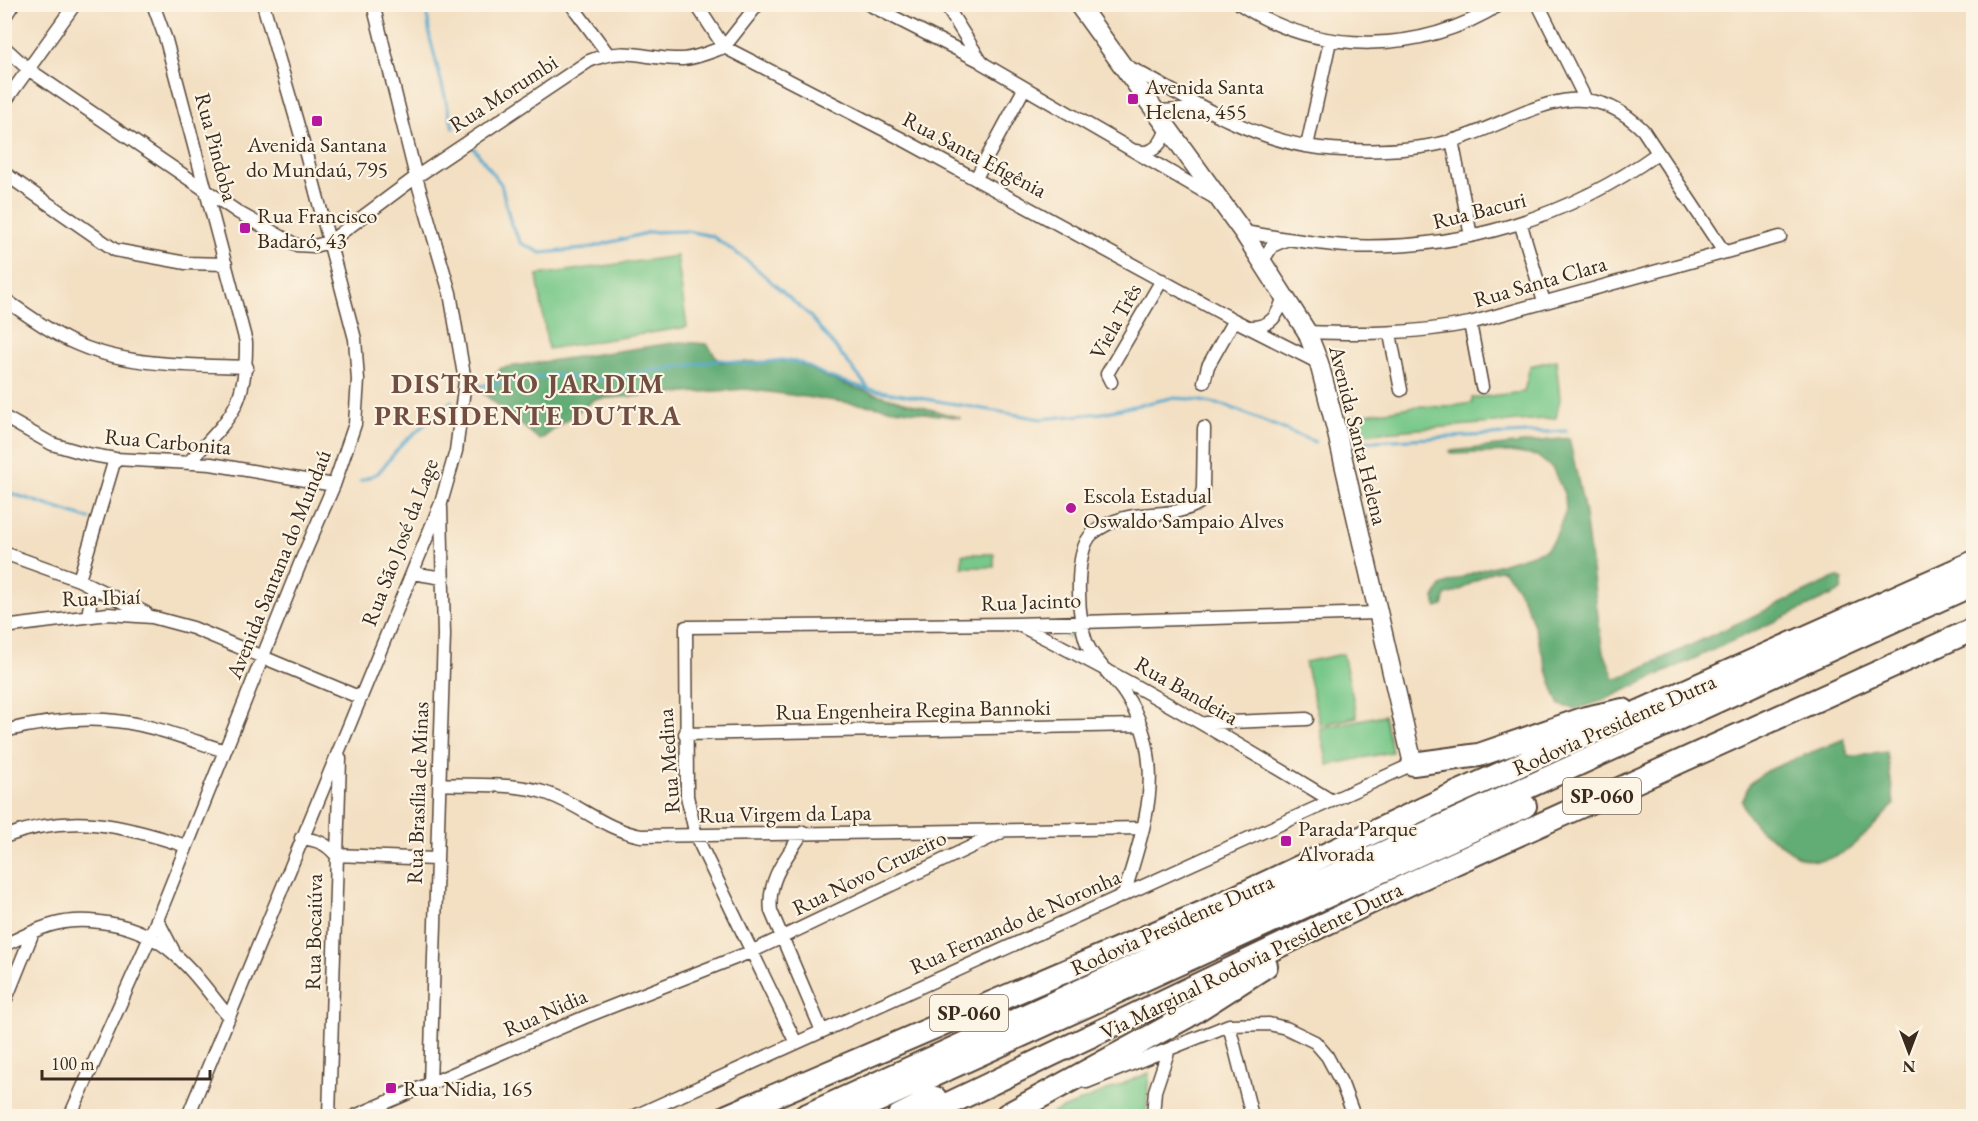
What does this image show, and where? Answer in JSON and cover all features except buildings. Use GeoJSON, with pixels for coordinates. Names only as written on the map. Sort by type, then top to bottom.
{"type":"FeatureCollection","features":[{"type":"Feature","properties":{"kind":"highway","name":"Rodovia Presidente Dutra"},"geometry":{"type":"LineString","coordinates":[[728,1115],[1204,912],[1446,798],[1974,562]]}},
{"type":"Feature","properties":{"kind":"highway","name":"Rodovia Presidente Dutra"},"geometry":{"type":"LineString","coordinates":[[805,1116],[1974,585]]}},
{"type":"Feature","properties":{"kind":"highway","name":"Rodovia Presidente Dutra"},"geometry":{"type":"LineString","coordinates":[[844,1116],[1974,602]]}},
{"type":"Feature","properties":{"kind":"highway","name":"Via Marginal Rodovia Presidente Dutra"},"geometry":{"type":"LineString","coordinates":[[923,1116],[1413,882],[1974,630]]}},
{"type":"Feature","properties":{"kind":"highway"},"geometry":{"type":"LineString","coordinates":[[1852,684],[1878,679],[1958,645],[1974,648]]}},
{"type":"Feature","properties":{"kind":"highway"},"geometry":{"type":"LineString","coordinates":[[1413,764],[1479,755],[1586,718],[1660,704]]}},
{"type":"Feature","properties":{"kind":"highway"},"geometry":{"type":"LineString","coordinates":[[1006,1116],[1188,1016],[1270,963],[1384,907],[1413,882]]}},
{"type":"Feature","properties":{"kind":"highway"},"geometry":{"type":"LineString","coordinates":[[899,1116],[1152,988],[1163,972]]}},
{"type":"Feature","properties":{"kind":"street"},"geometry":{"type":"LineString","coordinates":[[4,18],[13,4]]}},
{"type":"Feature","properties":{"kind":"street"},"geometry":{"type":"LineString","coordinates":[[4,103],[75,4]]}},
{"type":"Feature","properties":{"kind":"street","name":"Rua Pindoba"},"geometry":{"type":"LineString","coordinates":[[153,4],[166,40],[242,320],[247,367],[243,391],[233,413],[189,462]]}},
{"type":"Feature","properties":{"kind":"street","name":"Avenida Santana do Mundaú"},"geometry":{"type":"LineString","coordinates":[[70,1116],[151,935],[334,485],[355,424],[358,380],[354,339],[263,4]]}},
{"type":"Feature","properties":{"kind":"street","name":"Rua São José da Lage"},"geometry":{"type":"LineString","coordinates":[[188,1116],[441,503],[456,451],[465,381],[450,293],[416,177],[373,4]]}},
{"type":"Feature","properties":{"kind":"street"},"geometry":{"type":"LineString","coordinates":[[571,4],[608,54]]}},
{"type":"Feature","properties":{"kind":"street","name":"Rua Santa Efigênia"},"geometry":{"type":"LineString","coordinates":[[696,4],[724,47],[976,178],[1234,320],[1319,363]]}},
{"type":"Feature","properties":{"kind":"street"},"geometry":{"type":"LineString","coordinates":[[724,47],[758,4]]}},
{"type":"Feature","properties":{"kind":"street"},"geometry":{"type":"LineString","coordinates":[[868,4],[982,63],[1217,199]]}},
{"type":"Feature","properties":{"kind":"street"},"geometry":{"type":"LineString","coordinates":[[945,4],[982,63]]}},
{"type":"Feature","properties":{"kind":"street","name":"Avenida Santa Helena"},"geometry":{"type":"LineString","coordinates":[[1078,4],[1243,232],[1307,332],[1319,363],[1413,764]]}},
{"type":"Feature","properties":{"kind":"street"},"geometry":{"type":"LineString","coordinates":[[1240,4],[1257,9],[1289,30],[1330,41],[1378,44],[1409,40],[1452,28],[1495,6]]}},
{"type":"Feature","properties":{"kind":"street"},"geometry":{"type":"LineString","coordinates":[[1538,4],[1586,98]]}},
{"type":"Feature","properties":{"kind":"street"},"geometry":{"type":"LineString","coordinates":[[1307,146],[1330,41]]}},
{"type":"Feature","properties":{"kind":"street"},"geometry":{"type":"LineString","coordinates":[[4,47],[28,69],[208,193],[296,245],[314,246],[329,242]]}},
{"type":"Feature","properties":{"kind":"street","name":"Rua Morumbi"},"geometry":{"type":"LineString","coordinates":[[329,242],[416,177],[579,68],[608,54],[622,52],[681,59],[724,47]]}},
{"type":"Feature","properties":{"kind":"street"},"geometry":{"type":"LineString","coordinates":[[1122,63],[1209,110],[1278,139],[1307,146],[1388,148],[1426,146],[1452,140],[1550,103],[1586,98],[1610,106],[1633,119],[1643,129],[1724,252]]}},
{"type":"Feature","properties":{"kind":"street"},"geometry":{"type":"LineString","coordinates":[[976,178],[1024,89]]}},
{"type":"Feature","properties":{"kind":"street"},"geometry":{"type":"LineString","coordinates":[[1133,149],[1142,152],[1151,150],[1163,138],[1162,118],[1209,110]]}},
{"type":"Feature","properties":{"kind":"street"},"geometry":{"type":"LineString","coordinates":[[1452,140],[1471,236]]}},
{"type":"Feature","properties":{"kind":"street","name":"Rua Bacuri"},"geometry":{"type":"LineString","coordinates":[[1243,232],[1381,247],[1420,245],[1471,236],[1521,225],[1587,197],[1658,153]]}},
{"type":"Feature","properties":{"kind":"street"},"geometry":{"type":"LineString","coordinates":[[4,173],[115,250],[186,263],[226,264]]}},
{"type":"Feature","properties":{"kind":"street"},"geometry":{"type":"LineString","coordinates":[[1521,225],[1544,302]]}},
{"type":"Feature","properties":{"kind":"street","name":"Rua Santa Clara"},"geometry":{"type":"LineString","coordinates":[[1307,332],[1390,334],[1430,331],[1470,323],[1780,237]]}},
{"type":"Feature","properties":{"kind":"street"},"geometry":{"type":"LineString","coordinates":[[1262,262],[1272,246],[1293,239]]}},
{"type":"Feature","properties":{"kind":"street","name":"Viela Três"},"geometry":{"type":"LineString","coordinates":[[1111,382],[1107,374],[1162,280]]}},
{"type":"Feature","properties":{"kind":"street"},"geometry":{"type":"LineString","coordinates":[[1248,327],[1260,327],[1272,322],[1280,310],[1284,295]]}},
{"type":"Feature","properties":{"kind":"street"},"geometry":{"type":"LineString","coordinates":[[4,299],[72,342],[104,353],[145,361],[247,367]]}},
{"type":"Feature","properties":{"kind":"street"},"geometry":{"type":"LineString","coordinates":[[1204,382],[1208,366],[1234,320]]}},
{"type":"Feature","properties":{"kind":"street"},"geometry":{"type":"LineString","coordinates":[[1470,323],[1482,387]]}},
{"type":"Feature","properties":{"kind":"street"},"geometry":{"type":"LineString","coordinates":[[1390,334],[1401,390]]}},
{"type":"Feature","properties":{"kind":"street","name":"Rua Carbonita"},"geometry":{"type":"LineString","coordinates":[[4,417],[52,444],[116,459],[189,462],[334,485]]}},
{"type":"Feature","properties":{"kind":"street"},"geometry":{"type":"LineString","coordinates":[[1124,895],[1143,828],[1149,793],[1149,762],[1141,725],[1126,694],[1088,647],[1081,621],[1080,568],[1083,548],[1090,536],[1106,524],[1123,517],[1184,509],[1199,503],[1203,489],[1204,428]]}},
{"type":"Feature","properties":{"kind":"street"},"geometry":{"type":"LineString","coordinates":[[79,580],[116,459]]}},
{"type":"Feature","properties":{"kind":"street","name":"Rua Brasília de Minas"},"geometry":{"type":"LineString","coordinates":[[430,1085],[435,859],[444,635],[441,503]]}},
{"type":"Feature","properties":{"kind":"street"},"geometry":{"type":"LineString","coordinates":[[4,553],[79,580],[152,617]]}},
{"type":"Feature","properties":{"kind":"street"},"geometry":{"type":"LineString","coordinates":[[412,573],[443,578]]}},
{"type":"Feature","properties":{"kind":"street"},"geometry":{"type":"LineString","coordinates":[[88,616],[93,587]]}},
{"type":"Feature","properties":{"kind":"street","name":"Rua Jacinto"},"geometry":{"type":"LineString","coordinates":[[686,627],[1016,624],[1377,613]]}},
{"type":"Feature","properties":{"kind":"street","name":"Rua Ibiaí"},"geometry":{"type":"LineString","coordinates":[[4,627],[108,614],[152,617],[193,628],[361,698]]}},
{"type":"Feature","properties":{"kind":"street","name":"Rua Bandeira"},"geometry":{"type":"LineString","coordinates":[[1016,624],[1102,666],[1205,723],[1332,801]]}},
{"type":"Feature","properties":{"kind":"street","name":"Rua Medina"},"geometry":{"type":"LineString","coordinates":[[686,627],[687,796],[696,836],[796,1043]]}},
{"type":"Feature","properties":{"kind":"street"},"geometry":{"type":"LineString","coordinates":[[1205,723],[1307,719]]}},
{"type":"Feature","properties":{"kind":"street"},"geometry":{"type":"LineString","coordinates":[[4,730],[62,722],[105,720],[136,725],[225,751]]}},
{"type":"Feature","properties":{"kind":"street","name":"Rua Engenheira Regina Bannoki"},"geometry":{"type":"LineString","coordinates":[[685,734],[1141,725]]}},
{"type":"Feature","properties":{"kind":"street","name":"Rua Bocaiúva"},"geometry":{"type":"LineString","coordinates":[[329,1116],[340,749]]}},
{"type":"Feature","properties":{"kind":"street","name":"Rua Fernando de Noronha"},"geometry":{"type":"LineString","coordinates":[[635,1116],[1413,764]]}},
{"type":"Feature","properties":{"kind":"street","name":"Rua Virgem da Lapa"},"geometry":{"type":"LineString","coordinates":[[439,784],[534,789],[564,800],[621,832],[641,836],[1143,828]]}},
{"type":"Feature","properties":{"kind":"street"},"geometry":{"type":"LineString","coordinates":[[4,837],[53,825],[91,823],[132,828],[186,846]]}},
{"type":"Feature","properties":{"kind":"street","name":"Rua Novo Cruzeiro"},"geometry":{"type":"LineString","coordinates":[[753,951],[1003,831]]}},
{"type":"Feature","properties":{"kind":"street"},"geometry":{"type":"LineString","coordinates":[[803,832],[771,882],[771,910],[822,1031]]}},
{"type":"Feature","properties":{"kind":"street"},"geometry":{"type":"LineString","coordinates":[[302,838],[328,845],[336,855],[435,859]]}},
{"type":"Feature","properties":{"kind":"street"},"geometry":{"type":"LineString","coordinates":[[157,919],[175,954]]}},
{"type":"Feature","properties":{"kind":"street"},"geometry":{"type":"LineString","coordinates":[[4,945],[55,924],[83,920],[109,923],[151,935],[175,954],[228,1016]]}},
{"type":"Feature","properties":{"kind":"street"},"geometry":{"type":"LineString","coordinates":[[4,1004],[33,932]]}},
{"type":"Feature","properties":{"kind":"street","name":"Rua Nidia"},"geometry":{"type":"LineString","coordinates":[[355,1116],[585,1017],[753,951]]}},
{"type":"Feature","properties":{"kind":"street"},"geometry":{"type":"LineString","coordinates":[[1006,1116],[1229,1024],[1269,1024],[1286,1028],[1315,1042],[1327,1056],[1342,1084],[1354,1116]]}},
{"type":"Feature","properties":{"kind":"street"},"geometry":{"type":"LineString","coordinates":[[1229,1024],[1252,1116]]}},
{"type":"Feature","properties":{"kind":"street"},"geometry":{"type":"LineString","coordinates":[[1153,1116],[1155,1091],[1168,1049]]}},
{"type":"Feature","properties":{"kind":"green space"},"geometry":{"type":"Polygon","coordinates":[[[677,256],[687,327],[548,349],[537,275],[677,256]]]}},
{"type":"Feature","properties":{"kind":"green space"},"geometry":{"type":"Polygon","coordinates":[[[680,342],[707,344],[720,362],[795,361],[828,378],[855,388],[961,418],[746,389],[595,399],[540,440],[483,393],[501,368],[680,342]]]}},
{"type":"Feature","properties":{"kind":"green space"},"geometry":{"type":"Polygon","coordinates":[[[1556,360],[1560,399],[1556,418],[1359,434],[1352,416],[1418,406],[1446,407],[1472,403],[1472,398],[1524,392],[1530,366],[1556,360]]]}},
{"type":"Feature","properties":{"kind":"green space"},"geometry":{"type":"Polygon","coordinates":[[[1569,438],[1584,508],[1602,647],[1614,678],[1622,677],[1837,577],[1843,580],[1841,591],[1602,701],[1575,709],[1560,705],[1524,600],[1515,584],[1503,570],[1488,573],[1461,590],[1446,595],[1443,606],[1437,608],[1434,598],[1441,586],[1472,573],[1545,550],[1555,538],[1566,510],[1565,496],[1553,469],[1537,456],[1510,452],[1452,454],[1450,451],[1569,438]]]}},
{"type":"Feature","properties":{"kind":"green space"},"geometry":{"type":"Polygon","coordinates":[[[962,554],[994,554],[994,567],[962,567],[962,554]]]}},
{"type":"Feature","properties":{"kind":"green space"},"geometry":{"type":"Polygon","coordinates":[[[1044,628],[1072,628],[1075,640],[1044,628]]]}},
{"type":"Feature","properties":{"kind":"green space"},"geometry":{"type":"Polygon","coordinates":[[[1343,654],[1357,717],[1320,725],[1305,662],[1343,654]]]}},
{"type":"Feature","properties":{"kind":"green space"},"geometry":{"type":"Polygon","coordinates":[[[1384,715],[1392,752],[1328,765],[1320,728],[1384,715]]]}},
{"type":"Feature","properties":{"kind":"green space"},"geometry":{"type":"Polygon","coordinates":[[[1844,739],[1849,757],[1887,752],[1894,805],[1855,844],[1843,852],[1831,858],[1819,860],[1802,858],[1760,830],[1747,814],[1742,801],[1750,783],[1766,771],[1844,739]]]}},
{"type":"Feature","properties":{"kind":"green space"},"geometry":{"type":"Polygon","coordinates":[[[1149,1073],[1146,1116],[1046,1116],[1149,1073]]]}},
{"type":"Feature","properties":{"kind":"waterway"},"geometry":{"type":"LineString","coordinates":[[426,4],[430,38],[453,128]]}},
{"type":"Feature","properties":{"kind":"waterway"},"geometry":{"type":"LineString","coordinates":[[473,147],[501,184],[511,224],[521,243],[541,253],[585,249],[650,232],[687,231],[712,236],[749,262],[810,316],[869,389],[1041,419],[1102,413],[1171,398],[1191,399],[1227,406],[1315,442]]}},
{"type":"Feature","properties":{"kind":"waterway"},"geometry":{"type":"LineString","coordinates":[[479,386],[557,375],[590,381],[721,360],[749,364],[782,360],[801,363],[829,377],[867,389]]}},
{"type":"Feature","properties":{"kind":"waterway"},"geometry":{"type":"LineString","coordinates":[[360,481],[378,473],[403,443],[452,401]]}},
{"type":"Feature","properties":{"kind":"waterway"},"geometry":{"type":"LineString","coordinates":[[1354,442],[1566,431]]}},
{"type":"Feature","properties":{"kind":"waterway"},"geometry":{"type":"LineString","coordinates":[[4,491],[90,519]]}},
{"type":"Feature","properties":{"kind":"place","name":"Avenida Santa Helena, 455"},"geometry":{"type":"Point","coordinates":[1133,99]}},
{"type":"Feature","properties":{"kind":"place","name":"Avenida Santana do Mundaú, 795"},"geometry":{"type":"Point","coordinates":[317,121]}},
{"type":"Feature","properties":{"kind":"place","name":"Rua Francisco Badaró, 43"},"geometry":{"type":"Point","coordinates":[245,228]}},
{"type":"Feature","properties":{"kind":"place","name":"Escola Estadual Oswaldo Sampaio Alves"},"geometry":{"type":"Point","coordinates":[1071,508]}},
{"type":"Feature","properties":{"kind":"place","name":"Parada Parque Alvorada"},"geometry":{"type":"Point","coordinates":[1286,841]}},
{"type":"Feature","properties":{"kind":"place","name":"Rua Nidia, 165"},"geometry":{"type":"Point","coordinates":[391,1088]}},
{"type":"Feature","properties":{"kind":"district","name":"DISTRITO JARDIM PRESIDENTE DUTRA"},"geometry":{"type":"Point","coordinates":[528,399]}}]}
